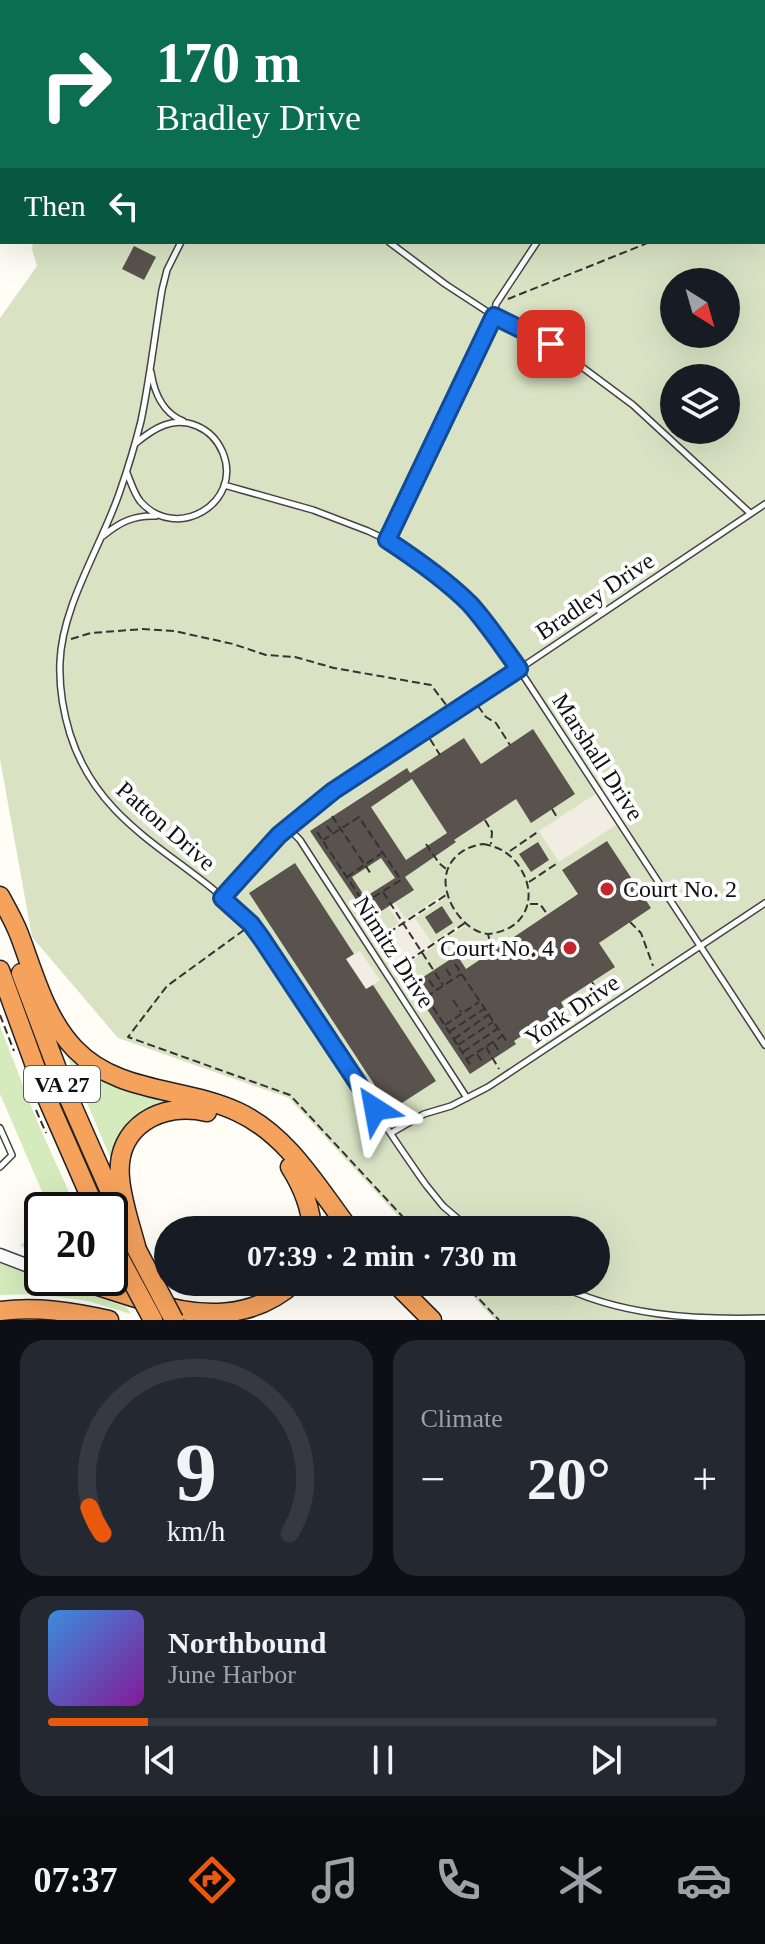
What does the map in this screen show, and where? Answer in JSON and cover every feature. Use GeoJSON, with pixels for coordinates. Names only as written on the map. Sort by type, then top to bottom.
{"type":"FeatureCollection","features":[{"type":"Feature","properties":{"kind":"highway"},"geometry":{"type":"LineString","coordinates":[[0,896],[18,930],[47,1007],[77,1051],[120,1079],[236,1111],[271,1133],[297,1160],[339,1216]]}},
{"type":"Feature","properties":{"kind":"highway","name":"VA 27"},"geometry":{"type":"LineString","coordinates":[[0,912],[63,1085],[137,1250],[174,1320]]}},
{"type":"Feature","properties":{"kind":"highway","name":"VA 27"},"geometry":{"type":"LineString","coordinates":[[0,970],[51,1108],[88,1192]]}},
{"type":"Feature","properties":{"kind":"highway"},"geometry":{"type":"LineString","coordinates":[[137,1250],[120,1183],[123,1151],[140,1125],[153,1115],[176,1109],[192,1109],[223,1117],[265,1140],[286,1161],[301,1187],[310,1216]]}},
{"type":"Feature","properties":{"kind":"highway"},"geometry":{"type":"LineString","coordinates":[[297,1160],[314,1197],[317,1216]]}},
{"type":"Feature","properties":{"kind":"highway"},"geometry":{"type":"LineString","coordinates":[[128,1272],[153,1320]]}},
{"type":"Feature","properties":{"kind":"highway"},"geometry":{"type":"LineString","coordinates":[[128,1295],[189,1314],[220,1318],[240,1317],[259,1311],[281,1296]]}},
{"type":"Feature","properties":{"kind":"highway"},"geometry":{"type":"LineString","coordinates":[[105,1296],[183,1320]]}},
{"type":"Feature","properties":{"kind":"highway"},"geometry":{"type":"LineString","coordinates":[[258,1320],[294,1296]]}},
{"type":"Feature","properties":{"kind":"highway"},"geometry":{"type":"LineString","coordinates":[[408,1296],[432,1320]]}},
{"type":"Feature","properties":{"kind":"highway"},"geometry":{"type":"LineString","coordinates":[[5,1309],[71,1311],[109,1320]]}},
{"type":"Feature","properties":{"kind":"street"},"geometry":{"type":"LineString","coordinates":[[0,1255],[24,1264]]}},
{"type":"Feature","properties":{"kind":"lane","name":"Patton Drive"},"geometry":{"type":"LineString","coordinates":[[180,244],[167,270],[162,290],[135,444],[62,641],[60,680],[67,722],[90,780],[104,798],[160,850],[183,865],[251,924],[426,1185],[455,1216]]}},
{"type":"Feature","properties":{"kind":"lane"},"geometry":{"type":"LineString","coordinates":[[392,244],[494,316],[551,344],[633,405],[750,513]]}},
{"type":"Feature","properties":{"kind":"lane"},"geometry":{"type":"LineString","coordinates":[[387,540],[494,316],[496,304],[536,244]]}},
{"type":"Feature","properties":{"kind":"lane"},"geometry":{"type":"LineString","coordinates":[[103,536],[128,520],[146,516],[185,518],[205,510],[219,496],[224,485],[225,461],[220,446],[209,434],[169,413],[157,395],[150,362]]}},
{"type":"Feature","properties":{"kind":"lane"},"geometry":{"type":"LineString","coordinates":[[135,444],[163,424],[188,423]]}},
{"type":"Feature","properties":{"kind":"lane"},"geometry":{"type":"LineString","coordinates":[[126,473],[142,503],[166,517]]}},
{"type":"Feature","properties":{"kind":"lane","name":"Marshall Drive"},"geometry":{"type":"LineString","coordinates":[[224,485],[339,518],[387,540],[454,589],[485,623],[519,669],[765,1045]]}},
{"type":"Feature","properties":{"kind":"lane","name":"Bradley Drive"},"geometry":{"type":"LineString","coordinates":[[222,898],[288,828],[333,791],[765,504]]}},
{"type":"Feature","properties":{"kind":"lane","name":"Nimitz Drive"},"geometry":{"type":"LineString","coordinates":[[288,828],[300,840],[467,1098]]}},
{"type":"Feature","properties":{"kind":"lane","name":"York Drive"},"geometry":{"type":"LineString","coordinates":[[391,1133],[430,1112],[467,1098],[503,1077],[765,903]]}},
{"type":"Feature","properties":{"kind":"lane"},"geometry":{"type":"LineString","coordinates":[[0,1128],[12,1155],[0,1167]]}},
{"type":"Feature","properties":{"kind":"lane"},"geometry":{"type":"LineString","coordinates":[[586,1296],[658,1314],[707,1319],[765,1318]]}},
{"type":"Feature","properties":{"kind":"path"},"geometry":{"type":"LineString","coordinates":[[496,304],[645,244]]}},
{"type":"Feature","properties":{"kind":"path"},"geometry":{"type":"LineString","coordinates":[[62,641],[91,633],[143,629],[174,631],[266,655],[295,657],[334,668],[431,685],[452,714]]}},
{"type":"Feature","properties":{"kind":"path"},"geometry":{"type":"LineString","coordinates":[[474,699],[486,717],[496,723],[510,745]]}},
{"type":"Feature","properties":{"kind":"path"},"geometry":{"type":"LineString","coordinates":[[424,732],[440,755]]}},
{"type":"Feature","properties":{"kind":"path"},"geometry":{"type":"LineString","coordinates":[[552,809],[558,819]]}},
{"type":"Feature","properties":{"kind":"path"},"geometry":{"type":"LineString","coordinates":[[332,816],[371,874]]}},
{"type":"Feature","properties":{"kind":"path"},"geometry":{"type":"LineString","coordinates":[[317,832],[364,903],[401,880],[359,817],[323,840]]}},
{"type":"Feature","properties":{"kind":"path"},"geometry":{"type":"LineString","coordinates":[[485,820],[492,832],[490,846]]}},
{"type":"Feature","properties":{"kind":"path"},"geometry":{"type":"LineString","coordinates":[[327,826],[333,834]]}},
{"type":"Feature","properties":{"kind":"path"},"geometry":{"type":"LineString","coordinates":[[508,852],[539,831]]}},
{"type":"Feature","properties":{"kind":"path"},"geometry":{"type":"LineString","coordinates":[[524,841],[528,848]]}},
{"type":"Feature","properties":{"kind":"path"},"geometry":{"type":"LineString","coordinates":[[426,844],[447,869]]}},
{"type":"Feature","properties":{"kind":"path"},"geometry":{"type":"LineString","coordinates":[[473,846],[490,846],[508,852],[520,867],[528,883],[528,904],[518,922],[510,928],[488,934],[466,923],[452,907],[445,886],[447,869],[453,859],[473,846]]}},
{"type":"Feature","properties":{"kind":"path"},"geometry":{"type":"LineString","coordinates":[[347,877],[383,853]]}},
{"type":"Feature","properties":{"kind":"path"},"geometry":{"type":"LineString","coordinates":[[528,883],[559,862]]}},
{"type":"Feature","properties":{"kind":"path"},"geometry":{"type":"LineString","coordinates":[[520,867],[526,863]]}},
{"type":"Feature","properties":{"kind":"path"},"geometry":{"type":"LineString","coordinates":[[540,866],[544,872]]}},
{"type":"Feature","properties":{"kind":"path"},"geometry":{"type":"LineString","coordinates":[[383,892],[443,985]]}},
{"type":"Feature","properties":{"kind":"path"},"geometry":{"type":"LineString","coordinates":[[380,941],[447,894]]}},
{"type":"Feature","properties":{"kind":"path"},"geometry":{"type":"LineString","coordinates":[[528,904],[540,904],[547,914]]}},
{"type":"Feature","properties":{"kind":"path"},"geometry":{"type":"LineString","coordinates":[[429,906],[433,912]]}},
{"type":"Feature","properties":{"kind":"path"},"geometry":{"type":"LineString","coordinates":[[630,922],[641,933],[658,974]]}},
{"type":"Feature","properties":{"kind":"path"},"geometry":{"type":"LineString","coordinates":[[397,966],[466,923]]}},
{"type":"Feature","properties":{"kind":"path"},"geometry":{"type":"LineString","coordinates":[[251,924],[167,986],[128,1037],[290,1095],[402,1216]]}},
{"type":"Feature","properties":{"kind":"path"},"geometry":{"type":"LineString","coordinates":[[445,929],[448,934]]}},
{"type":"Feature","properties":{"kind":"path"},"geometry":{"type":"LineString","coordinates":[[488,934],[494,950]]}},
{"type":"Feature","properties":{"kind":"path"},"geometry":{"type":"LineString","coordinates":[[455,964],[507,1042]]}},
{"type":"Feature","properties":{"kind":"path"},"geometry":{"type":"LineString","coordinates":[[446,969],[452,979]]}},
{"type":"Feature","properties":{"kind":"path"},"geometry":{"type":"LineString","coordinates":[[426,997],[462,973]]}},
{"type":"Feature","properties":{"kind":"path"},"geometry":{"type":"LineString","coordinates":[[429,980],[436,990]]}},
{"type":"Feature","properties":{"kind":"path"},"geometry":{"type":"LineString","coordinates":[[592,982],[607,1008]]}},
{"type":"Feature","properties":{"kind":"path"},"geometry":{"type":"LineString","coordinates":[[420,987],[471,1066]]}},
{"type":"Feature","properties":{"kind":"path"},"geometry":{"type":"LineString","coordinates":[[453,1000],[462,1013]]}},
{"type":"Feature","properties":{"kind":"path"},"geometry":{"type":"LineString","coordinates":[[445,1025],[480,1001]]}},
{"type":"Feature","properties":{"kind":"path"},"geometry":{"type":"LineString","coordinates":[[449,1032],[485,1008]]}},
{"type":"Feature","properties":{"kind":"path"},"geometry":{"type":"LineString","coordinates":[[453,1039],[489,1015]]}},
{"type":"Feature","properties":{"kind":"path"},"geometry":{"type":"LineString","coordinates":[[458,1046],[494,1021]]}},
{"type":"Feature","properties":{"kind":"path"},"geometry":{"type":"LineString","coordinates":[[543,1022],[554,1043]]}},
{"type":"Feature","properties":{"kind":"path"},"geometry":{"type":"LineString","coordinates":[[462,1053],[498,1028]]}},
{"type":"Feature","properties":{"kind":"path"},"geometry":{"type":"LineString","coordinates":[[467,1059],[503,1035]]}},
{"type":"Feature","properties":{"kind":"path"},"geometry":{"type":"LineString","coordinates":[[493,1042],[498,1050]]}},
{"type":"Feature","properties":{"kind":"path"},"geometry":{"type":"LineString","coordinates":[[485,1047],[503,1077]]}},
{"type":"Feature","properties":{"kind":"path"},"geometry":{"type":"LineString","coordinates":[[477,1053],[482,1061]]}},
{"type":"Feature","properties":{"kind":"path"},"geometry":{"type":"LineString","coordinates":[[476,1296],[499,1320]]}},
{"type":"Feature","properties":{"kind":"green space"},"geometry":{"type":"Polygon","coordinates":[[[33,244],[765,244],[765,1320],[495,1320],[473,1296],[610,1296],[610,1216],[398,1216],[289,1098],[118,1038],[32,937],[0,759],[0,318],[37,266],[33,244]]]}},
{"type":"Feature","properties":{"kind":"green space"},"geometry":{"type":"Polygon","coordinates":[[[0,1026],[69,1192],[42,1192],[0,1094],[0,1026]]]}},
{"type":"Feature","properties":{"kind":"green space"},"geometry":{"type":"Polygon","coordinates":[[[60,1039],[71,1052],[191,1102],[166,1105],[115,1169],[60,1039]]]}},
{"type":"Feature","properties":{"kind":"green space"},"geometry":{"type":"Polygon","coordinates":[[[0,1262],[24,1271],[24,1294],[0,1295],[0,1262]]]}},
{"type":"Feature","properties":{"kind":"green space"},"geometry":{"type":"Polygon","coordinates":[[[52,1296],[95,1296],[126,1307],[131,1314],[88,1301],[52,1296]]]}},
{"type":"Feature","properties":{"kind":"shaded area"},"geometry":{"type":"Polygon","coordinates":[[[609,785],[630,816],[559,862],[539,831],[609,785]]]}},
{"type":"Feature","properties":{"kind":"shaded area"},"geometry":{"type":"Polygon","coordinates":[[[387,892],[406,919],[445,893],[445,898],[415,918],[432,943],[462,923],[465,926],[399,969],[378,937],[399,923],[381,896],[387,892]]]}},
{"type":"Feature","properties":{"kind":"shaded area"},"geometry":{"type":"Polygon","coordinates":[[[360,951],[380,980],[366,989],[346,959],[360,951]]]}},
{"type":"Feature","properties":{"kind":"building"},"geometry":{"type":"Polygon","coordinates":[[[134,246],[156,257],[144,280],[122,269],[134,246]]]}},
{"type":"Feature","properties":{"kind":"building"},"geometry":{"type":"Polygon","coordinates":[[[533,729],[575,794],[531,823],[516,799],[405,877],[414,890],[369,919],[310,831],[407,768],[410,773],[464,738],[481,764],[533,729]],[[412,779],[371,807],[406,860],[447,833],[412,779]],[[381,858],[352,877],[365,897],[395,878],[381,858]]]}},
{"type":"Feature","properties":{"kind":"building"},"geometry":{"type":"Polygon","coordinates":[[[607,841],[651,908],[599,943],[615,967],[561,1002],[564,1008],[470,1074],[411,985],[457,955],[466,969],[578,894],[562,870],[607,841]]]}},
{"type":"Feature","properties":{"kind":"building"},"geometry":{"type":"Polygon","coordinates":[[[538,842],[549,860],[531,872],[519,854],[538,842]]]}},
{"type":"Feature","properties":{"kind":"building"},"geometry":{"type":"Polygon","coordinates":[[[295,863],[354,954],[346,959],[366,989],[373,985],[436,1081],[391,1110],[249,893],[295,863]]]}},
{"type":"Feature","properties":{"kind":"building"},"geometry":{"type":"Polygon","coordinates":[[[442,906],[453,923],[436,934],[425,917],[442,906]]]}},
{"type":"Feature","properties":{"kind":"place","name":"Court No. 2"},"geometry":{"type":"Point","coordinates":[607,889]}},
{"type":"Feature","properties":{"kind":"place","name":"Court No. 4"},"geometry":{"type":"Point","coordinates":[570,948]}},
{"type":"Feature","properties":{"kind":"route"},"geometry":{"type":"LineString","coordinates":[[375,1109],[262,939],[251,924],[222,898],[279,835],[333,791],[519,669],[485,623],[454,589],[387,540],[494,316],[551,344]]}}]}
